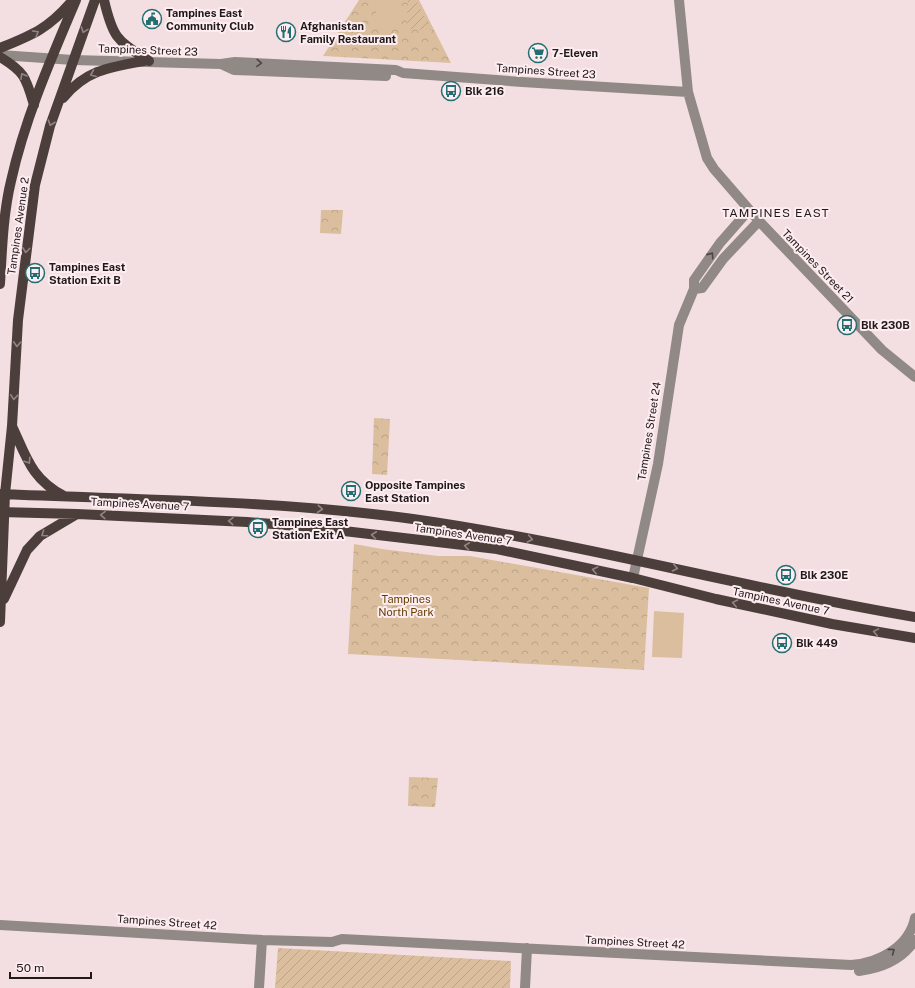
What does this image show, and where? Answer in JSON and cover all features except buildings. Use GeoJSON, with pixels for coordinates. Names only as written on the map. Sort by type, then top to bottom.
{"type":"FeatureCollection","features":[{"type":"Feature","properties":{"kind":"main road"},"geometry":{"type":"LineString","coordinates":[[0,48],[34,34],[52,22],[73,0]]}},
{"type":"Feature","properties":{"kind":"main road","name":"Tampines Avenue 2"},"geometry":{"type":"LineString","coordinates":[[0,284],[10,183],[19,147],[51,58],[76,0]]}},
{"type":"Feature","properties":{"kind":"main road","name":"Tampines Avenue 2"},"geometry":{"type":"LineString","coordinates":[[2,604],[2,494],[12,426],[18,320],[35,185],[48,133],[94,0]]}},
{"type":"Feature","properties":{"kind":"main road"},"geometry":{"type":"LineString","coordinates":[[104,0],[113,30],[118,39],[147,61]]}},
{"type":"Feature","properties":{"kind":"main road"},"geometry":{"type":"LineString","coordinates":[[0,56],[16,66],[23,76],[34,106]]}},
{"type":"Feature","properties":{"kind":"main road"},"geometry":{"type":"LineString","coordinates":[[58,104],[73,86],[88,75],[110,67],[147,61]]}},
{"type":"Feature","properties":{"kind":"main road"},"geometry":{"type":"LineString","coordinates":[[12,426],[23,454],[44,484],[66,497]]}},
{"type":"Feature","properties":{"kind":"main road","name":"Tampines Avenue 7"},"geometry":{"type":"LineString","coordinates":[[2,494],[243,503],[398,517],[492,532],[636,560],[838,604],[915,617]]}},
{"type":"Feature","properties":{"kind":"main road","name":"Tampines Avenue 7"},"geometry":{"type":"LineString","coordinates":[[2,512],[247,522],[310,527],[496,549],[633,578],[716,599],[832,624],[915,638]]}},
{"type":"Feature","properties":{"kind":"main road"},"geometry":{"type":"LineString","coordinates":[[0,622],[2,604],[27,550],[40,536],[77,514]]}},
{"type":"Feature","properties":{"kind":"street","name":"Tampines Street 21"},"geometry":{"type":"LineString","coordinates":[[679,0],[688,92],[707,158],[722,180],[758,220],[882,350],[915,377]]}},
{"type":"Feature","properties":{"kind":"street","name":"Tampines Street 23"},"geometry":{"type":"LineString","coordinates":[[0,56],[73,60],[221,64],[235,62],[284,68],[396,77],[403,73],[688,92]]}},
{"type":"Feature","properties":{"kind":"street","name":"Tampines Street 24"},"geometry":{"type":"LineString","coordinates":[[633,578],[658,464],[679,325],[694,289],[694,280],[717,247],[749,210]]}},
{"type":"Feature","properties":{"kind":"street"},"geometry":{"type":"LineString","coordinates":[[694,289],[702,288],[723,259],[758,220]]}},
{"type":"Feature","properties":{"kind":"street","name":"Tampines Street 42"},"geometry":{"type":"LineString","coordinates":[[0,925],[262,940],[332,942],[342,944],[794,963],[863,964],[887,955],[901,944],[910,932],[915,918]]}},
{"type":"Feature","properties":{"kind":"street"},"geometry":{"type":"LineString","coordinates":[[259,988],[262,940]]}},
{"type":"Feature","properties":{"kind":"street","name":"Tampines Street 42"},"geometry":{"type":"LineString","coordinates":[[527,951],[857,971],[882,967],[896,960],[915,940]]}},
{"type":"Feature","properties":{"kind":"street"},"geometry":{"type":"LineString","coordinates":[[525,988],[527,951]]}},
{"type":"Feature","properties":{"kind":"green space"},"geometry":{"type":"Polygon","coordinates":[[[359,0],[419,0],[451,63],[323,56],[359,0]]]}},
{"type":"Feature","properties":{"kind":"green space"},"geometry":{"type":"Polygon","coordinates":[[[377,0],[401,0],[399,29],[375,28],[377,0]]]}},
{"type":"Feature","properties":{"kind":"green space"},"geometry":{"type":"Polygon","coordinates":[[[408,0],[416,0],[431,30],[406,29],[408,0]]]}},
{"type":"Feature","properties":{"kind":"green space"},"geometry":{"type":"Polygon","coordinates":[[[321,210],[343,210],[341,234],[320,233],[321,210]]]}},
{"type":"Feature","properties":{"kind":"green space"},"geometry":{"type":"Polygon","coordinates":[[[374,418],[390,419],[387,475],[372,474],[374,418]]]}},
{"type":"Feature","properties":{"kind":"green space","name":"Tampines North Park"},"geometry":{"type":"Polygon","coordinates":[[[354,544],[438,556],[470,556],[649,588],[644,670],[348,654],[354,544]]]}},
{"type":"Feature","properties":{"kind":"green space"},"geometry":{"type":"Polygon","coordinates":[[[654,611],[684,613],[682,658],[652,657],[654,611]]]}},
{"type":"Feature","properties":{"kind":"green space"},"geometry":{"type":"Polygon","coordinates":[[[409,777],[438,778],[435,807],[408,806],[409,777]]]}},
{"type":"Feature","properties":{"kind":"green space"},"geometry":{"type":"Polygon","coordinates":[[[278,948],[511,961],[510,988],[275,988],[278,948]]]}},
{"type":"Feature","properties":{"kind":"place","name":"Tampines East Community Club"},"geometry":{"type":"Point","coordinates":[152,19]}},
{"type":"Feature","properties":{"kind":"place","name":"Afghanistan Family Restaurant"},"geometry":{"type":"Point","coordinates":[286,32]}},
{"type":"Feature","properties":{"kind":"place","name":"7-Eleven"},"geometry":{"type":"Point","coordinates":[538,53]}},
{"type":"Feature","properties":{"kind":"place","name":"Blk 216"},"geometry":{"type":"Point","coordinates":[451,91]}},
{"type":"Feature","properties":{"kind":"place","name":"Tampines East Station Exit B"},"geometry":{"type":"Point","coordinates":[35,273]}},
{"type":"Feature","properties":{"kind":"place","name":"Blk 230B"},"geometry":{"type":"Point","coordinates":[847,325]}},
{"type":"Feature","properties":{"kind":"place","name":"Opposite Tampines East Station"},"geometry":{"type":"Point","coordinates":[351,491]}},
{"type":"Feature","properties":{"kind":"place","name":"Tampines East Station Exit A"},"geometry":{"type":"Point","coordinates":[258,528]}},
{"type":"Feature","properties":{"kind":"place","name":"Blk 230E"},"geometry":{"type":"Point","coordinates":[786,575]}},
{"type":"Feature","properties":{"kind":"place","name":"Blk 449"},"geometry":{"type":"Point","coordinates":[782,643]}},
{"type":"Feature","properties":{"kind":"district","name":"TAMPINES EAST"},"geometry":{"type":"Point","coordinates":[776,213]}}]}
